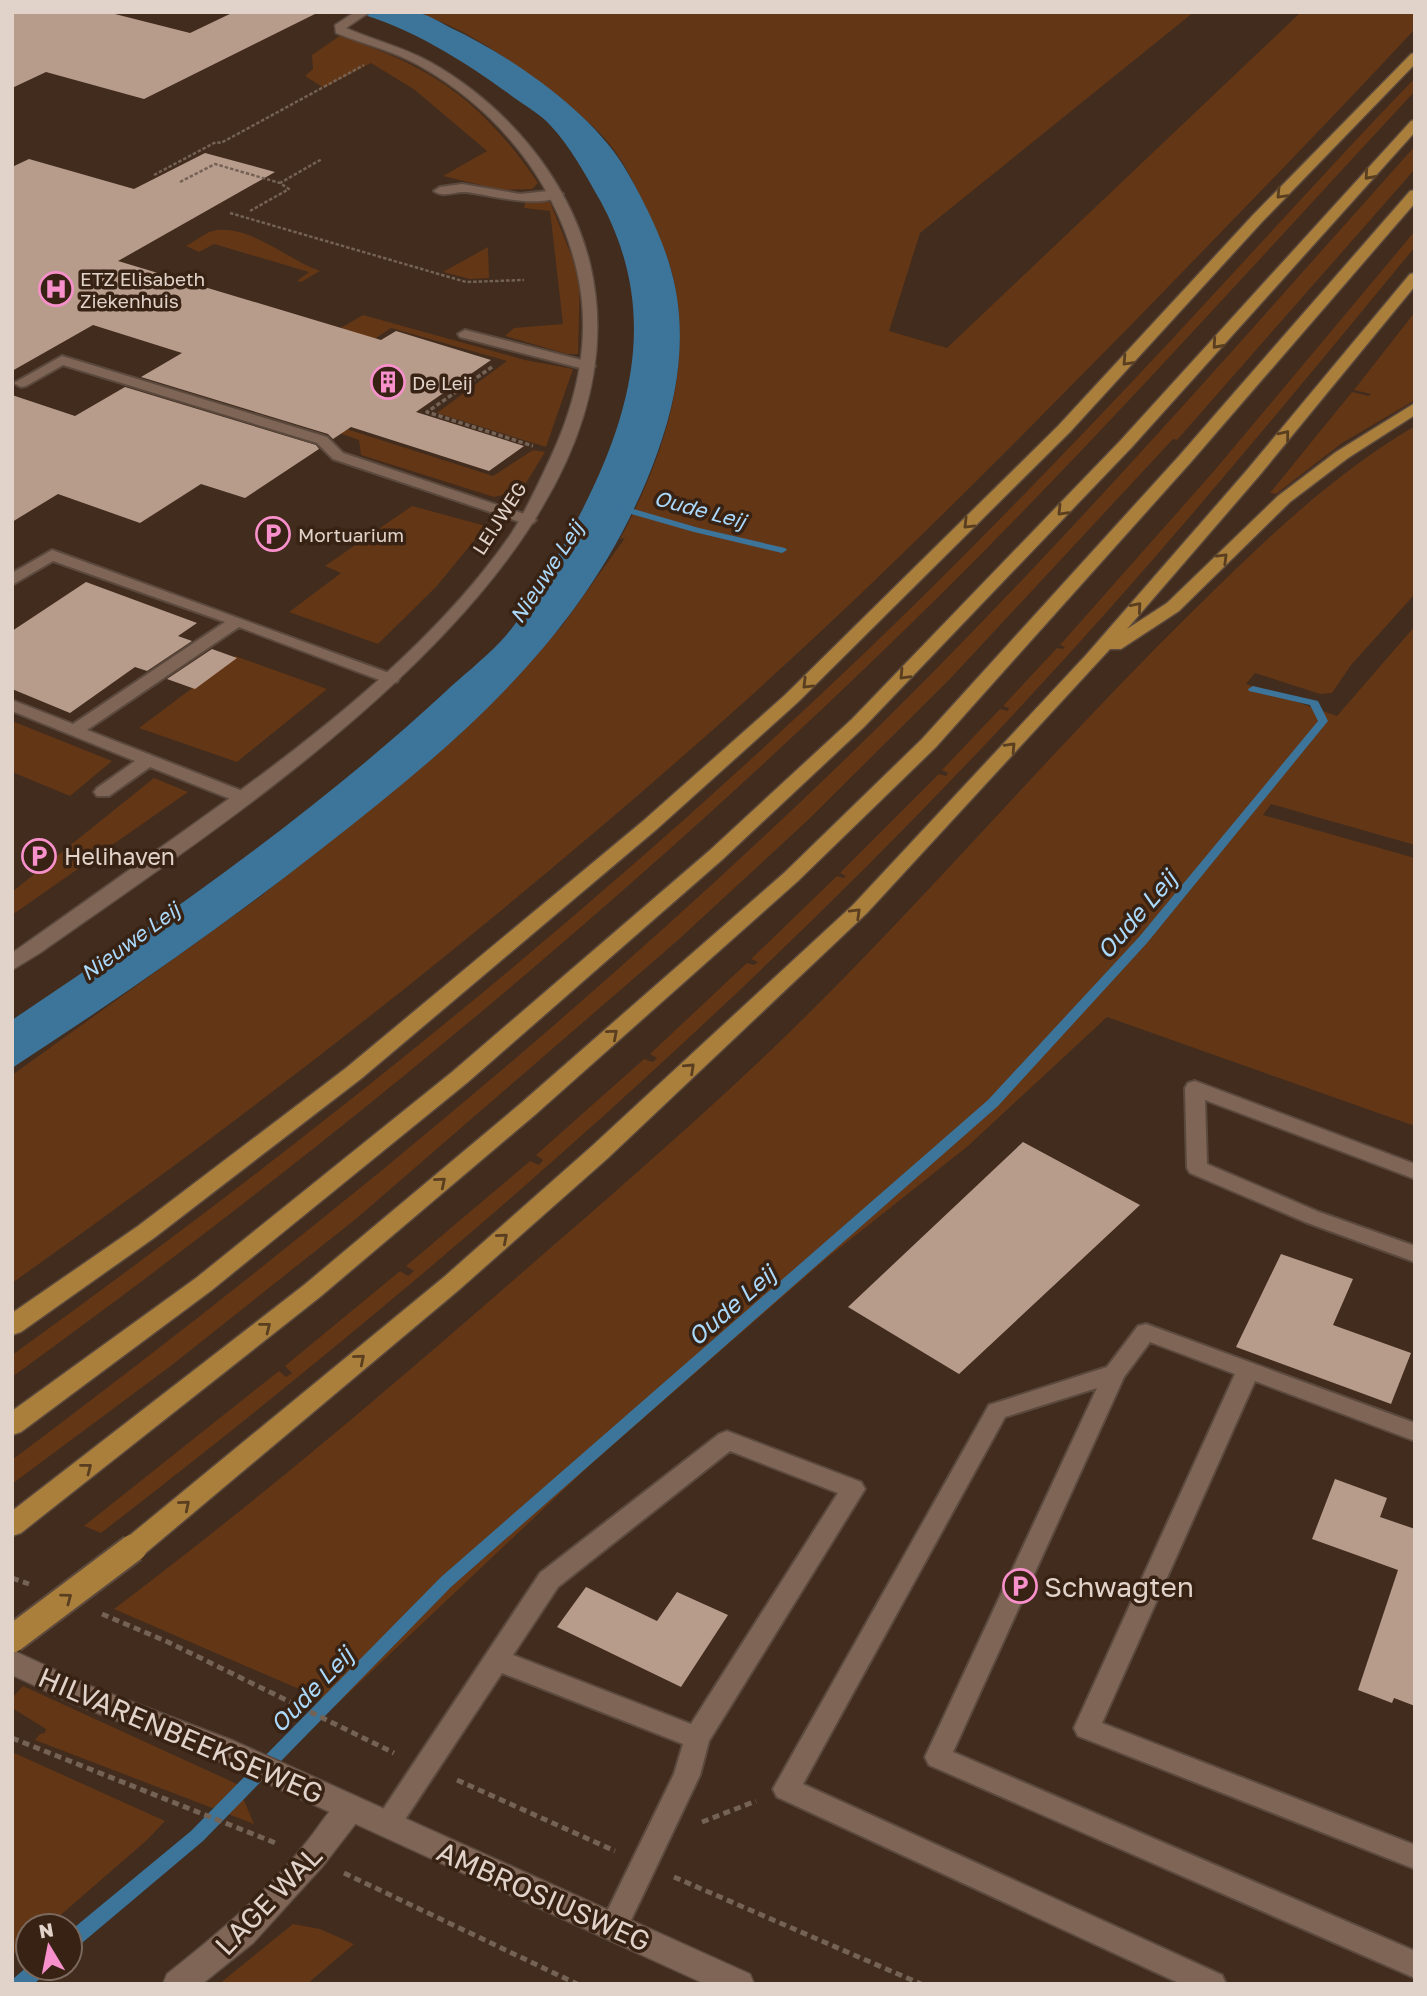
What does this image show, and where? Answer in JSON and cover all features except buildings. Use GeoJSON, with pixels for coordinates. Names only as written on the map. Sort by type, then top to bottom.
{"type":"FeatureCollection","features":[{"type":"Feature","properties":{"kind":"highway"},"geometry":{"type":"LineString","coordinates":[[12,1326],[146,1232],[354,1073],[650,825],[791,699],[1064,429],[1257,219],[1415,57]]}},
{"type":"Feature","properties":{"kind":"highway"},"geometry":{"type":"LineString","coordinates":[[12,1425],[204,1284],[460,1077],[716,855],[828,751],[1126,444],[1415,124]]}},
{"type":"Feature","properties":{"kind":"highway"},"geometry":{"type":"LineString","coordinates":[[12,1526],[322,1282],[528,1110],[791,877],[929,743],[1185,459],[1415,194]]}},
{"type":"Feature","properties":{"kind":"highway"},"geometry":{"type":"LineString","coordinates":[[12,1639],[133,1548],[452,1283],[600,1152],[860,909],[1092,659],[1253,473],[1415,276]]}},
{"type":"Feature","properties":{"kind":"highway"},"geometry":{"type":"LineString","coordinates":[[1092,659],[1173,607],[1284,499],[1342,455],[1415,408]]}},
{"type":"Feature","properties":{"kind":"street","name":"LEIJWEG"},"geometry":{"type":"LineString","coordinates":[[12,962],[244,798],[326,735],[391,679],[445,625],[500,560],[528,520],[573,426],[583,398],[588,366],[591,302],[588,280],[571,221],[557,194],[522,145],[503,125],[449,80],[405,54],[340,30],[339,27],[363,12]]}},
{"type":"Feature","properties":{"kind":"street","name":"HILVARENBEEKSEWEG"},"geometry":{"type":"LineString","coordinates":[[12,1662],[80,1694],[224,1750],[350,1809]]}},
{"type":"Feature","properties":{"kind":"street","name":"AMBROSIUSWEG"},"geometry":{"type":"LineString","coordinates":[[350,1809],[739,1984]]}},
{"type":"Feature","properties":{"kind":"street","name":"LAGE WAL"},"geometry":{"type":"LineString","coordinates":[[178,1984],[242,1933],[312,1858],[350,1809]]}},
{"type":"Feature","properties":{"kind":"lane"},"geometry":{"type":"LineString","coordinates":[[440,191],[462,188],[520,198],[557,194]]}},
{"type":"Feature","properties":{"kind":"lane"},"geometry":{"type":"LineString","coordinates":[[465,334],[588,366]]}},
{"type":"Feature","properties":{"kind":"lane"},"geometry":{"type":"LineString","coordinates":[[21,383],[62,360],[322,440],[338,456],[528,520]]}},
{"type":"Feature","properties":{"kind":"lane"},"geometry":{"type":"LineString","coordinates":[[12,580],[52,555],[391,679]]}},
{"type":"Feature","properties":{"kind":"lane"},"geometry":{"type":"LineString","coordinates":[[74,731],[237,621]]}},
{"type":"Feature","properties":{"kind":"lane"},"geometry":{"type":"LineString","coordinates":[[12,705],[244,798]]}},
{"type":"Feature","properties":{"kind":"lane"},"geometry":{"type":"LineString","coordinates":[[103,792],[147,761]]}},
{"type":"Feature","properties":{"kind":"lane"},"geometry":{"type":"LineString","coordinates":[[1415,1172],[1195,1088],[1197,1168],[1312,1217],[1415,1254]]}},
{"type":"Feature","properties":{"kind":"lane"},"geometry":{"type":"LineString","coordinates":[[1415,1432],[1146,1332],[1115,1373],[938,1757],[1415,1965]]}},
{"type":"Feature","properties":{"kind":"lane"},"geometry":{"type":"LineString","coordinates":[[1248,1371],[1087,1728],[1415,1857]]}},
{"type":"Feature","properties":{"kind":"lane"},"geometry":{"type":"LineString","coordinates":[[1115,1373],[997,1411],[786,1788],[1212,1984]]}},
{"type":"Feature","properties":{"kind":"lane"},"geometry":{"type":"LineString","coordinates":[[387,1825],[549,1580],[727,1440],[853,1489],[696,1738],[687,1775],[613,1928]]}},
{"type":"Feature","properties":{"kind":"lane"},"geometry":{"type":"LineString","coordinates":[[497,1660],[696,1738]]}},
{"type":"Feature","properties":{"kind":"path"},"geometry":{"type":"LineString","coordinates":[[154,175],[216,142],[221,143],[363,65],[405,54]]}},
{"type":"Feature","properties":{"kind":"path"},"geometry":{"type":"LineString","coordinates":[[280,183],[322,159]]}},
{"type":"Feature","properties":{"kind":"path"},"geometry":{"type":"LineString","coordinates":[[180,182],[215,164],[280,183],[289,189],[250,211]]}},
{"type":"Feature","properties":{"kind":"path"},"geometry":{"type":"LineString","coordinates":[[230,213],[466,282],[524,280]]}},
{"type":"Feature","properties":{"kind":"path"},"geometry":{"type":"LineString","coordinates":[[524,351],[500,362],[427,412],[533,445]]}},
{"type":"Feature","properties":{"kind":"path"},"geometry":{"type":"LineString","coordinates":[[12,1578],[38,1588]]}},
{"type":"Feature","properties":{"kind":"path"},"geometry":{"type":"LineString","coordinates":[[90,1610],[167,1642],[393,1752]]}},
{"type":"Feature","properties":{"kind":"path"},"geometry":{"type":"LineString","coordinates":[[12,1738],[249,1833]]}},
{"type":"Feature","properties":{"kind":"path"},"geometry":{"type":"LineString","coordinates":[[657,1840],[786,1788]]}},
{"type":"Feature","properties":{"kind":"path"},"geometry":{"type":"LineString","coordinates":[[312,1858],[578,1984]]}},
{"type":"Feature","properties":{"kind":"shaded area"},"geometry":{"type":"Polygon","coordinates":[[[415,12],[1194,12],[920,233],[889,331],[947,348],[1301,12],[1415,12],[1415,29],[1040,417],[899,558],[753,694],[574,849],[391,999],[204,1144],[12,1283],[12,1075],[260,897],[458,736],[562,626],[625,538],[620,539],[636,508],[662,442],[677,374],[680,339],[678,304],[667,256],[626,169],[607,141],[593,127],[532,77],[468,35],[415,12]]]}},
{"type":"Feature","properties":{"kind":"shaded area"},"geometry":{"type":"Polygon","coordinates":[[[341,35],[410,64],[454,91],[486,118],[538,183],[532,189],[501,190],[443,176],[487,151],[415,90],[371,63],[324,88],[305,76],[313,69],[312,55],[341,35]]]}},
{"type":"Feature","properties":{"kind":"shaded area"},"geometry":{"type":"Polygon","coordinates":[[[1415,78],[1415,91],[1089,443],[955,580],[783,745],[678,842],[462,1028],[240,1206],[12,1377],[12,1355],[221,1200],[426,1039],[625,872],[818,697],[1043,475],[1415,78]]]}},
{"type":"Feature","properties":{"kind":"shaded area"},"geometry":{"type":"Polygon","coordinates":[[[1415,146],[1415,169],[1177,440],[1173,439],[949,680],[808,820],[677,941],[357,1218],[172,1365],[12,1484],[12,1460],[234,1289],[452,1112],[664,928],[869,736],[1010,593],[1147,446],[1415,146]]]}},
{"type":"Feature","properties":{"kind":"shaded area"},"geometry":{"type":"Polygon","coordinates":[[[535,200],[550,202],[580,277],[578,354],[567,354],[505,336],[514,328],[563,324],[550,211],[524,208],[525,203],[535,200]]]}},
{"type":"Feature","properties":{"kind":"shaded area"},"geometry":{"type":"Polygon","coordinates":[[[217,230],[231,230],[257,238],[320,271],[301,282],[297,281],[309,272],[214,244],[199,252],[186,246],[217,230]]]}},
{"type":"Feature","properties":{"kind":"shaded area"},"geometry":{"type":"Polygon","coordinates":[[[1415,231],[1415,247],[1124,592],[916,817],[806,926],[579,1138],[463,1240],[344,1339],[101,1533],[84,1526],[279,1371],[286,1377],[292,1373],[285,1366],[400,1271],[408,1276],[414,1271],[406,1266],[530,1161],[539,1165],[543,1160],[536,1155],[644,1059],[653,1062],[657,1058],[650,1054],[747,963],[754,965],[758,962],[751,959],[837,876],[846,876],[840,873],[939,774],[946,776],[948,773],[942,770],[1000,709],[1008,711],[1009,708],[1003,706],[1057,648],[1065,647],[1060,645],[1214,471],[1415,231]]]}},
{"type":"Feature","properties":{"kind":"shaded area"},"geometry":{"type":"Polygon","coordinates":[[[488,247],[489,278],[470,279],[443,272],[488,247]]]}},
{"type":"Feature","properties":{"kind":"shaded area"},"geometry":{"type":"Polygon","coordinates":[[[1415,312],[1415,400],[1342,443],[1276,494],[1270,493],[1352,392],[1369,396],[1371,394],[1354,390],[1415,312]]]}},
{"type":"Feature","properties":{"kind":"shaded area"},"geometry":{"type":"Polygon","coordinates":[[[363,315],[525,360],[573,369],[546,447],[437,413],[507,361],[391,328],[275,406],[493,476],[533,450],[545,452],[521,491],[494,497],[361,455],[359,440],[269,409],[280,363],[363,315]]]}},
{"type":"Feature","properties":{"kind":"shaded area"},"geometry":{"type":"Polygon","coordinates":[[[1415,426],[1415,594],[1351,665],[1332,693],[1320,694],[1255,673],[1246,684],[1337,716],[1415,626],[1415,845],[1271,804],[1263,815],[1415,858],[1415,1126],[1107,1017],[968,1146],[827,1258],[591,1464],[336,1705],[114,1609],[271,1486],[373,1401],[684,1131],[837,985],[1106,699],[1223,581],[1328,487],[1415,426]]]}},
{"type":"Feature","properties":{"kind":"shaded area"},"geometry":{"type":"Polygon","coordinates":[[[412,506],[486,526],[436,587],[378,644],[289,612],[341,573],[325,566],[412,506]]]}},
{"type":"Feature","properties":{"kind":"shaded area"},"geometry":{"type":"Polygon","coordinates":[[[235,656],[327,689],[237,762],[139,728],[235,656]]]}},
{"type":"Feature","properties":{"kind":"shaded area"},"geometry":{"type":"Polygon","coordinates":[[[12,721],[112,761],[70,796],[12,772],[12,721]]]}},
{"type":"Feature","properties":{"kind":"shaded area"},"geometry":{"type":"Polygon","coordinates":[[[154,778],[188,792],[12,915],[12,892],[154,778]]]}},
{"type":"Feature","properties":{"kind":"shaded area"},"geometry":{"type":"Polygon","coordinates":[[[23,1686],[237,1784],[254,1824],[35,1740],[45,1733],[46,1729],[12,1708],[12,1698],[23,1686]]]}},
{"type":"Feature","properties":{"kind":"shaded area"},"geometry":{"type":"Polygon","coordinates":[[[12,1752],[165,1821],[64,1912],[14,1912],[12,1955],[12,1752]]]}},
{"type":"Feature","properties":{"kind":"shaded area"},"geometry":{"type":"Polygon","coordinates":[[[293,1924],[320,1929],[354,1944],[307,1984],[219,1984],[293,1924]]]}},
{"type":"Feature","properties":{"kind":"water","name":"Nieuwe Leij"},"geometry":{"type":"Polygon","coordinates":[[[354,12],[420,13],[474,39],[522,69],[569,105],[608,144],[623,165],[662,243],[671,270],[679,315],[676,384],[658,451],[631,514],[599,572],[561,625],[519,675],[474,721],[425,765],[283,879],[130,989],[12,1068],[12,1020],[179,905],[288,824],[393,739],[501,641],[526,608],[563,546],[604,462],[619,420],[630,378],[634,335],[631,291],[621,247],[584,172],[558,134],[542,118],[478,72],[418,37],[354,12]]]}},
{"type":"Feature","properties":{"kind":"waterway","name":"Oude Leij"},"geometry":{"type":"LineString","coordinates":[[620,508],[782,550]]}},
{"type":"Feature","properties":{"kind":"waterway","name":"Oude Leij"},"geometry":{"type":"LineString","coordinates":[[84,1930],[197,1836],[446,1582],[993,1103],[1143,940],[1323,721],[1314,703],[1253,689]]}},
{"type":"Feature","properties":{"kind":"place","name":"ETZ Elisabeth Ziekenhuis"},"geometry":{"type":"Point","coordinates":[56,289]}},
{"type":"Feature","properties":{"kind":"place","name":"De Leij"},"geometry":{"type":"Point","coordinates":[388,382]}},
{"type":"Feature","properties":{"kind":"place","name":"Mortuarium"},"geometry":{"type":"Point","coordinates":[273,534]}},
{"type":"Feature","properties":{"kind":"place","name":"Helihaven"},"geometry":{"type":"Point","coordinates":[39,856]}},
{"type":"Feature","properties":{"kind":"place","name":"Schwagten"},"geometry":{"type":"Point","coordinates":[1020,1586]}}]}
